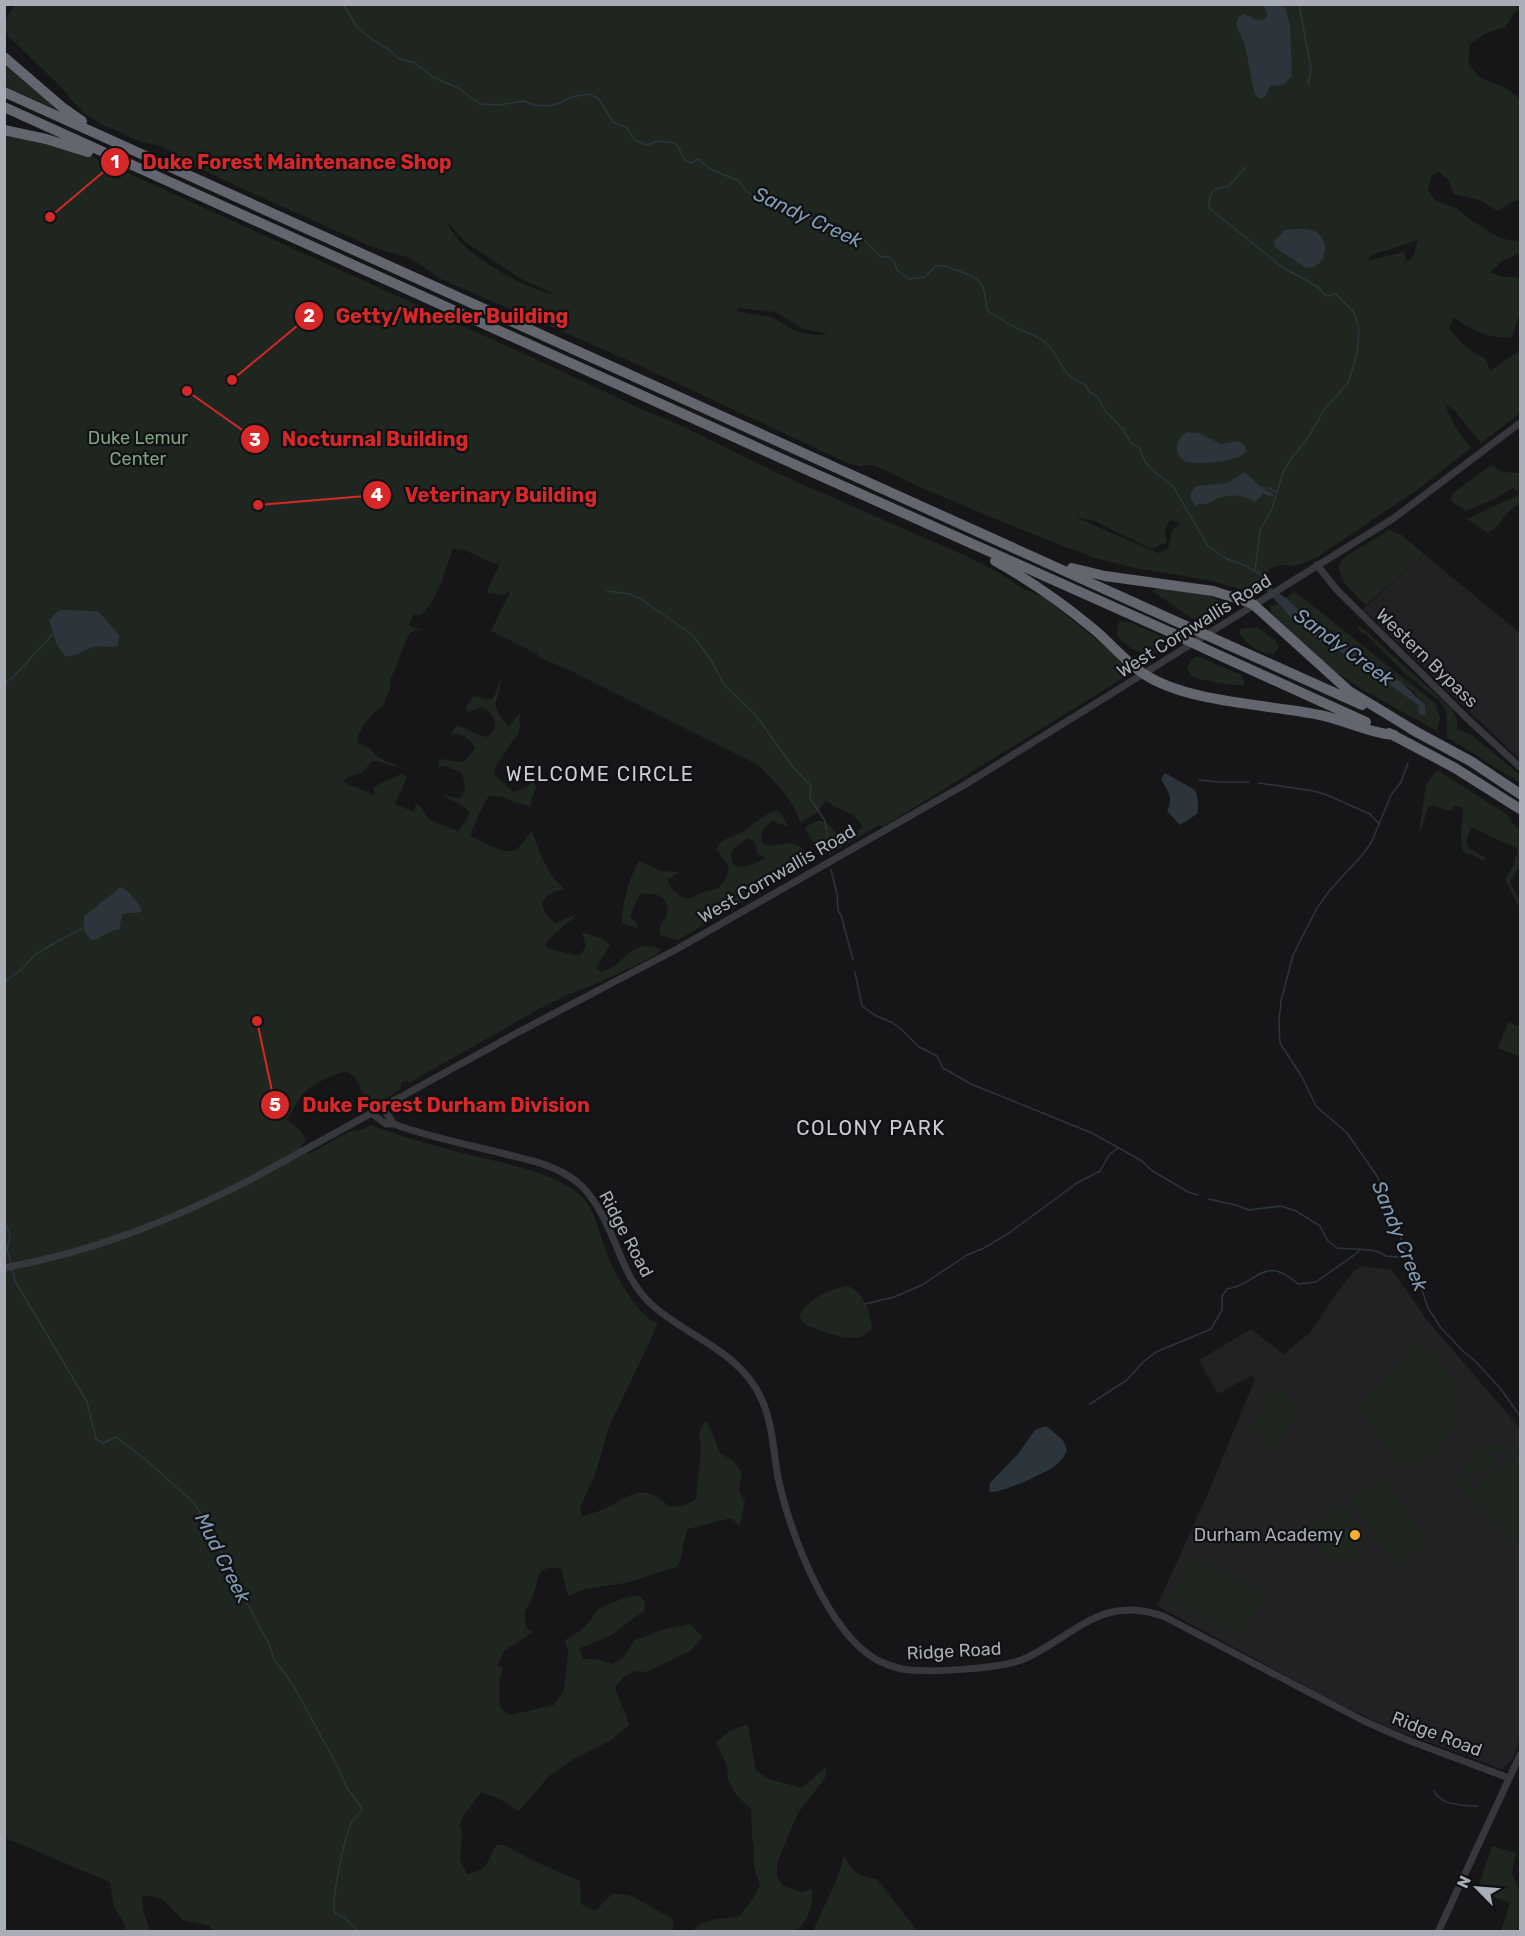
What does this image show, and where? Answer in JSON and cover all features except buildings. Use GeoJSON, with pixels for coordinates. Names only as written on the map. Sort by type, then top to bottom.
{"type":"FeatureCollection","features":[{"type":"Feature","properties":{"kind":"highway"},"geometry":{"type":"LineString","coordinates":[[4,57],[77,118],[148,157]]}},
{"type":"Feature","properties":{"kind":"highway"},"geometry":{"type":"LineString","coordinates":[[4,92],[1415,731]]}},
{"type":"Feature","properties":{"kind":"highway"},"geometry":{"type":"LineString","coordinates":[[4,107],[1394,735],[1455,768],[1521,810]]}},
{"type":"Feature","properties":{"kind":"highway"},"geometry":{"type":"LineString","coordinates":[[4,130],[117,158]]}},
{"type":"Feature","properties":{"kind":"highway"},"geometry":{"type":"LineString","coordinates":[[916,518],[1009,568],[1038,587],[1096,631],[1144,674],[1170,687],[1191,693],[1307,712],[1348,722],[1379,734],[1394,735]]}},
{"type":"Feature","properties":{"kind":"highway"},"geometry":{"type":"LineString","coordinates":[[1048,564],[1105,576],[1213,591],[1254,605],[1349,691],[1472,762],[1521,794]]}},
{"type":"Feature","properties":{"kind":"street","name":"West Cornwallis Road"},"geometry":{"type":"LineString","coordinates":[[4,1268],[110,1242],[172,1217],[248,1181],[513,1035],[676,949],[966,784],[1288,585],[1394,518],[1521,423]]}},
{"type":"Feature","properties":{"kind":"street","name":"Western Bypass"},"geometry":{"type":"LineString","coordinates":[[1317,566],[1337,590],[1389,642],[1521,767]]}},
{"type":"Feature","properties":{"kind":"street"},"geometry":{"type":"LineString","coordinates":[[382,1107],[394,1124]]}},
{"type":"Feature","properties":{"kind":"street","name":"Ridge Road"},"geometry":{"type":"LineString","coordinates":[[372,1113],[386,1124],[394,1124],[547,1166],[572,1179],[585,1189],[604,1218],[628,1274],[645,1298],[664,1314],[733,1361],[752,1381],[766,1410],[781,1492],[801,1553],[823,1597],[839,1622],[856,1644],[878,1661],[896,1668],[912,1670],[1008,1664],[1043,1649],[1091,1619],[1121,1611],[1143,1610],[1165,1617],[1371,1724],[1509,1779]]}},
{"type":"Feature","properties":{"kind":"street"},"geometry":{"type":"LineString","coordinates":[[1438,1932],[1521,1755]]}},
{"type":"Feature","properties":{"kind":"shaded area"},"geometry":{"type":"Polygon","coordinates":[[[1424,554],[1520,633],[1520,760],[1363,609],[1424,554]]]}},
{"type":"Feature","properties":{"kind":"shaded area","name":"Durham Academy"},"geometry":{"type":"Polygon","coordinates":[[[1362,1266],[1392,1270],[1427,1320],[1520,1428],[1520,1741],[1512,1760],[1502,1769],[1390,1728],[1333,1701],[1157,1606],[1209,1491],[1255,1379],[1252,1375],[1218,1394],[1199,1360],[1251,1329],[1283,1354],[1310,1333],[1335,1295],[1354,1271],[1362,1266]]]}},
{"type":"Feature","properties":{"kind":"green space"},"geometry":{"type":"Polygon","coordinates":[[[16,4],[1520,5],[1520,9],[1514,13],[1506,27],[1486,33],[1470,44],[1468,64],[1481,78],[1508,89],[1520,99],[1520,200],[1497,211],[1482,201],[1454,194],[1448,180],[1439,172],[1432,175],[1428,191],[1435,200],[1458,209],[1500,238],[1520,242],[1520,253],[1504,260],[1490,272],[1499,276],[1520,278],[1520,312],[1512,337],[1496,337],[1481,333],[1454,317],[1449,328],[1465,346],[1485,358],[1490,371],[1520,350],[1520,413],[1481,443],[1454,410],[1444,403],[1456,428],[1471,448],[1417,490],[1316,558],[1296,566],[1280,565],[1271,568],[1256,586],[1239,589],[1213,581],[1135,568],[1095,558],[933,493],[874,465],[858,466],[845,462],[623,358],[441,279],[410,258],[372,247],[230,183],[183,160],[162,146],[141,142],[101,124],[83,113],[61,87],[9,37],[5,24],[7,16],[16,4]],[[448,223],[453,234],[477,257],[493,268],[527,285],[554,294],[523,280],[465,242],[448,223]],[[1418,240],[1372,255],[1367,261],[1404,252],[1407,262],[1414,254],[1418,240]],[[739,308],[735,311],[774,318],[795,331],[814,335],[829,334],[803,329],[775,312],[739,308]],[[1075,517],[1158,553],[1168,549],[1172,531],[1180,523],[1170,520],[1165,530],[1167,542],[1152,549],[1094,521],[1075,517]]]}},
{"type":"Feature","properties":{"kind":"green space"},"geometry":{"type":"Polygon","coordinates":[[[5,63],[61,111],[5,87],[5,63]]]}},
{"type":"Feature","properties":{"kind":"green space","name":"Duke Lemur Center"},"geometry":{"type":"Polygon","coordinates":[[[5,135],[86,154],[667,419],[786,477],[966,556],[1003,575],[1020,587],[1047,599],[1125,663],[1124,677],[1096,695],[883,827],[879,825],[827,854],[818,850],[805,829],[806,827],[822,821],[842,838],[861,829],[860,822],[855,817],[826,801],[816,813],[800,823],[788,799],[758,765],[565,668],[538,657],[537,654],[491,631],[511,590],[503,595],[487,593],[498,564],[459,549],[453,549],[432,602],[421,615],[413,615],[409,625],[422,631],[415,630],[409,634],[390,681],[390,691],[384,705],[367,720],[357,741],[370,748],[379,758],[400,767],[372,761],[362,773],[348,777],[343,782],[375,795],[373,787],[401,774],[407,777],[395,804],[414,812],[416,803],[428,819],[458,831],[469,812],[441,794],[459,799],[465,789],[464,779],[461,772],[445,766],[439,767],[438,761],[441,759],[465,761],[475,749],[466,737],[452,734],[456,725],[487,737],[494,729],[495,721],[491,713],[482,707],[468,712],[466,707],[473,696],[491,700],[501,677],[496,703],[498,712],[509,727],[521,711],[518,734],[495,768],[494,774],[513,792],[525,788],[533,779],[536,787],[530,806],[503,797],[489,796],[470,836],[497,848],[512,851],[521,845],[532,830],[545,864],[565,890],[549,894],[542,902],[545,912],[556,923],[579,913],[551,937],[546,944],[547,948],[579,956],[586,947],[582,932],[603,939],[610,945],[596,968],[600,972],[615,965],[634,950],[650,946],[661,949],[656,955],[634,966],[537,1010],[409,1083],[407,1080],[401,1083],[401,1088],[379,1102],[371,1105],[364,1097],[355,1078],[346,1071],[323,1080],[307,1090],[287,1119],[304,1136],[306,1140],[301,1147],[308,1154],[351,1131],[362,1130],[371,1125],[422,1142],[536,1172],[563,1183],[584,1199],[593,1213],[606,1251],[621,1282],[634,1303],[658,1324],[609,1427],[596,1472],[580,1508],[582,1516],[642,1492],[650,1494],[670,1507],[686,1505],[696,1499],[701,1449],[699,1433],[706,1420],[719,1452],[733,1461],[742,1473],[739,1492],[745,1500],[740,1526],[731,1518],[688,1529],[677,1567],[625,1583],[585,1589],[568,1596],[561,1569],[553,1568],[542,1571],[525,1614],[526,1627],[533,1632],[504,1651],[497,1666],[503,1667],[499,1684],[500,1707],[510,1715],[554,1705],[564,1690],[568,1652],[565,1640],[580,1631],[598,1609],[624,1598],[639,1595],[645,1602],[644,1611],[610,1636],[580,1648],[583,1659],[596,1659],[613,1664],[624,1657],[635,1640],[665,1629],[690,1624],[703,1637],[690,1651],[647,1672],[636,1671],[625,1676],[615,1687],[629,1725],[610,1741],[574,1759],[549,1776],[519,1811],[496,1797],[481,1793],[465,1813],[460,1824],[462,1832],[460,1860],[467,1874],[483,1868],[496,1845],[504,1845],[580,1881],[581,1904],[595,1911],[613,1893],[632,1896],[674,1920],[673,1931],[213,1931],[209,1926],[183,1920],[162,1899],[142,1895],[143,1909],[149,1929],[153,1931],[124,1931],[125,1925],[114,1907],[110,1882],[5,1838],[5,135]]]}},
{"type":"Feature","properties":{"kind":"green space"},"geometry":{"type":"Polygon","coordinates":[[[1491,465],[1503,472],[1520,473],[1520,492],[1513,488],[1466,511],[1451,501],[1455,492],[1491,465]]]}},
{"type":"Feature","properties":{"kind":"green space"},"geometry":{"type":"Polygon","coordinates":[[[1518,495],[1520,504],[1515,506],[1488,533],[1467,519],[1518,495]]]}},
{"type":"Feature","properties":{"kind":"green space"},"geometry":{"type":"Polygon","coordinates":[[[1389,530],[1402,535],[1424,554],[1366,605],[1345,584],[1339,565],[1344,558],[1389,530]]]}},
{"type":"Feature","properties":{"kind":"green space"},"geometry":{"type":"Polygon","coordinates":[[[1158,588],[1202,593],[1224,605],[1202,620],[1193,619],[1152,591],[1158,588]]]}},
{"type":"Feature","properties":{"kind":"green space"},"geometry":{"type":"Polygon","coordinates":[[[1294,591],[1436,704],[1440,719],[1437,731],[1363,690],[1326,666],[1272,614],[1270,606],[1278,604],[1319,641],[1356,660],[1419,706],[1418,714],[1425,716],[1426,708],[1415,693],[1349,647],[1329,638],[1286,598],[1294,591]]]}},
{"type":"Feature","properties":{"kind":"green space"},"geometry":{"type":"Polygon","coordinates":[[[1120,621],[1129,622],[1169,640],[1172,647],[1149,654],[1135,650],[1117,636],[1120,621]]]}},
{"type":"Feature","properties":{"kind":"green space"},"geometry":{"type":"Polygon","coordinates":[[[1360,626],[1452,709],[1457,720],[1457,729],[1472,735],[1520,775],[1520,783],[1447,737],[1446,711],[1441,702],[1402,671],[1368,636],[1357,629],[1360,626]]]}},
{"type":"Feature","properties":{"kind":"green space"},"geometry":{"type":"Polygon","coordinates":[[[1257,627],[1276,641],[1279,647],[1274,654],[1264,653],[1254,648],[1239,633],[1241,629],[1257,627]]]}},
{"type":"Feature","properties":{"kind":"green space"},"geometry":{"type":"Polygon","coordinates":[[[1197,656],[1241,675],[1244,685],[1218,683],[1191,676],[1187,669],[1192,659],[1197,656]]]}},
{"type":"Feature","properties":{"kind":"green space"},"geometry":{"type":"Polygon","coordinates":[[[1437,770],[1508,815],[1512,823],[1520,830],[1520,870],[1518,869],[1510,882],[1520,901],[1519,907],[1505,880],[1513,866],[1518,849],[1471,827],[1466,843],[1469,848],[1486,858],[1483,861],[1471,854],[1465,854],[1461,838],[1463,809],[1459,806],[1454,806],[1450,811],[1430,805],[1419,832],[1426,785],[1437,770]]]}},
{"type":"Feature","properties":{"kind":"green space"},"geometry":{"type":"Polygon","coordinates":[[[776,810],[780,812],[789,827],[772,821],[763,831],[763,844],[796,844],[805,853],[793,865],[768,880],[750,898],[678,940],[660,935],[667,907],[666,902],[655,894],[640,894],[630,916],[637,923],[637,928],[622,923],[627,890],[640,861],[660,871],[679,872],[668,879],[670,886],[683,897],[691,898],[702,892],[716,889],[724,881],[729,867],[716,849],[718,845],[776,810]],[[748,838],[732,850],[733,865],[745,866],[766,858],[757,853],[755,844],[748,838]]]}},
{"type":"Feature","properties":{"kind":"green space"},"geometry":{"type":"Polygon","coordinates":[[[1508,1022],[1520,1027],[1520,1057],[1498,1048],[1508,1022]]]}},
{"type":"Feature","properties":{"kind":"green space"},"geometry":{"type":"Polygon","coordinates":[[[847,1286],[861,1297],[870,1315],[872,1328],[866,1334],[850,1338],[840,1337],[806,1325],[802,1321],[799,1315],[814,1300],[826,1292],[847,1286]]]}},
{"type":"Feature","properties":{"kind":"green space"},"geometry":{"type":"Polygon","coordinates":[[[1418,1342],[1429,1348],[1459,1383],[1458,1408],[1446,1441],[1438,1450],[1418,1463],[1394,1465],[1386,1445],[1361,1407],[1362,1402],[1418,1342]]]}},
{"type":"Feature","properties":{"kind":"green space"},"geometry":{"type":"Polygon","coordinates":[[[1273,1386],[1291,1396],[1289,1401],[1300,1408],[1277,1450],[1265,1444],[1267,1440],[1249,1431],[1273,1386]]]}},
{"type":"Feature","properties":{"kind":"green space"},"geometry":{"type":"Polygon","coordinates":[[[1495,1444],[1512,1449],[1520,1456],[1520,1465],[1510,1454],[1494,1450],[1491,1469],[1484,1473],[1469,1472],[1468,1481],[1473,1492],[1520,1545],[1520,1553],[1450,1476],[1455,1472],[1462,1480],[1465,1466],[1471,1455],[1488,1445],[1495,1444]]]}},
{"type":"Feature","properties":{"kind":"green space"},"geometry":{"type":"Polygon","coordinates":[[[1510,1457],[1520,1469],[1520,1542],[1473,1490],[1510,1457]]]}},
{"type":"Feature","properties":{"kind":"green space"},"geometry":{"type":"Polygon","coordinates":[[[1385,1476],[1431,1544],[1395,1567],[1351,1498],[1385,1476]]]}},
{"type":"Feature","properties":{"kind":"green space"},"geometry":{"type":"Polygon","coordinates":[[[1345,1502],[1355,1524],[1362,1557],[1355,1562],[1339,1564],[1307,1536],[1307,1531],[1330,1509],[1345,1502]]]}},
{"type":"Feature","properties":{"kind":"green space"},"geometry":{"type":"Polygon","coordinates":[[[1191,1555],[1265,1593],[1242,1637],[1169,1600],[1191,1555]]]}},
{"type":"Feature","properties":{"kind":"green space"},"geometry":{"type":"Polygon","coordinates":[[[748,1724],[756,1771],[769,1779],[802,1788],[827,1766],[825,1778],[798,1813],[777,1863],[777,1876],[783,1886],[801,1892],[812,1889],[811,1907],[797,1931],[693,1931],[708,1921],[739,1916],[760,1886],[754,1866],[751,1809],[736,1795],[727,1777],[728,1768],[716,1743],[729,1731],[748,1724]]]}},
{"type":"Feature","properties":{"kind":"green space"},"geometry":{"type":"Polygon","coordinates":[[[1492,1846],[1516,1853],[1512,1873],[1520,1888],[1520,1931],[1501,1931],[1510,1903],[1477,1891],[1492,1846]]]}},
{"type":"Feature","properties":{"kind":"green space"},"geometry":{"type":"Polygon","coordinates":[[[844,1856],[860,1875],[878,1880],[917,1931],[813,1931],[839,1874],[844,1856]]]}},
{"type":"Feature","properties":{"kind":"water"},"geometry":{"type":"Polygon","coordinates":[[[1263,5],[1284,5],[1290,25],[1292,76],[1283,85],[1270,86],[1265,97],[1260,99],[1254,92],[1245,45],[1236,24],[1239,17],[1244,14],[1257,20],[1265,18],[1268,14],[1263,5]]]}},
{"type":"Feature","properties":{"kind":"water"},"geometry":{"type":"Polygon","coordinates":[[[1307,229],[1320,235],[1324,241],[1325,253],[1318,264],[1306,268],[1276,248],[1274,241],[1285,230],[1307,229]]]}},
{"type":"Feature","properties":{"kind":"water"},"geometry":{"type":"Polygon","coordinates":[[[1187,432],[1199,433],[1221,444],[1239,441],[1247,451],[1227,460],[1209,463],[1186,462],[1177,451],[1177,443],[1187,432]]]}},
{"type":"Feature","properties":{"kind":"water"},"geometry":{"type":"Polygon","coordinates":[[[1245,472],[1261,487],[1274,494],[1273,497],[1263,494],[1255,502],[1243,497],[1224,496],[1196,507],[1191,499],[1191,492],[1196,486],[1227,483],[1245,472]]]}},
{"type":"Feature","properties":{"kind":"water"},"geometry":{"type":"Polygon","coordinates":[[[1270,587],[1286,598],[1329,638],[1349,647],[1401,682],[1425,705],[1425,716],[1418,714],[1419,706],[1356,660],[1319,641],[1292,619],[1265,589],[1270,587]]]}},
{"type":"Feature","properties":{"kind":"water"},"geometry":{"type":"Polygon","coordinates":[[[61,610],[99,612],[119,635],[118,646],[93,647],[73,656],[65,656],[57,645],[49,620],[61,610]]]}},
{"type":"Feature","properties":{"kind":"water"},"geometry":{"type":"Polygon","coordinates":[[[1165,773],[1195,790],[1197,795],[1197,814],[1180,825],[1167,811],[1170,798],[1161,779],[1165,773]]]}},
{"type":"Feature","properties":{"kind":"water"},"geometry":{"type":"Polygon","coordinates":[[[121,887],[127,890],[140,905],[142,911],[122,915],[119,930],[91,940],[84,931],[84,916],[121,887]]]}},
{"type":"Feature","properties":{"kind":"water"},"geometry":{"type":"Polygon","coordinates":[[[1046,1426],[1063,1440],[1067,1450],[1061,1460],[1052,1468],[1031,1479],[990,1492],[990,1483],[1018,1454],[1035,1430],[1046,1426]]]}},
{"type":"Feature","properties":{"kind":"waterway","name":"Sandy Creek"},"geometry":{"type":"LineString","coordinates":[[343,4],[357,27],[374,41],[399,59],[415,63],[433,77],[458,88],[480,104],[498,105],[524,101],[533,105],[548,106],[571,97],[589,94],[599,99],[613,122],[626,127],[635,140],[647,145],[658,141],[676,143],[685,160],[691,163],[698,159],[710,169],[739,181],[746,191],[755,197],[771,198],[793,213],[821,222],[836,232],[863,239],[881,257],[888,257],[894,261],[897,270],[909,279],[925,277],[935,266],[945,266],[974,277],[983,288],[987,310],[1045,342],[1066,372],[1086,385],[1089,392],[1098,397],[1105,411],[1123,429],[1131,443],[1140,448],[1142,456],[1150,467],[1174,488],[1208,546],[1227,559],[1260,574],[1269,589]]}},
{"type":"Feature","properties":{"kind":"waterway"},"geometry":{"type":"LineString","coordinates":[[1299,4],[1311,69],[1308,85]]}},
{"type":"Feature","properties":{"kind":"waterway"},"geometry":{"type":"LineString","coordinates":[[1246,167],[1228,187],[1218,188],[1212,192],[1209,208],[1282,267],[1318,287],[1326,296],[1336,294],[1353,311],[1359,333],[1357,354],[1348,383],[1323,411],[1305,442],[1283,472],[1272,509],[1260,530],[1255,571]]}},
{"type":"Feature","properties":{"kind":"waterway"},"geometry":{"type":"LineString","coordinates":[[1260,488],[1269,488],[1277,493]]}},
{"type":"Feature","properties":{"kind":"waterway"},"geometry":{"type":"LineString","coordinates":[[607,591],[630,594],[639,598],[690,633],[698,642],[725,686],[755,714],[792,766],[811,786],[810,798],[825,821],[830,854]]}},
{"type":"Feature","properties":{"kind":"waterway"},"geometry":{"type":"LineString","coordinates":[[4,684],[54,633]]}},
{"type":"Feature","properties":{"kind":"waterway","name":"Sandy Creek"},"geometry":{"type":"LineString","coordinates":[[1408,763],[1401,782],[1391,795],[1372,841],[1317,908],[1293,955],[1281,1001],[1280,1043],[1302,1077],[1316,1106],[1347,1133],[1377,1176],[1395,1216],[1402,1245],[1412,1261],[1428,1308],[1441,1328],[1500,1388],[1520,1416]]}},
{"type":"Feature","properties":{"kind":"waterway"},"geometry":{"type":"LineString","coordinates":[[1199,780],[1249,782]]}},
{"type":"Feature","properties":{"kind":"waterway"},"geometry":{"type":"LineString","coordinates":[[1259,783],[1327,795],[1370,814],[1378,823]]}},
{"type":"Feature","properties":{"kind":"waterway"},"geometry":{"type":"LineString","coordinates":[[831,870],[837,894],[838,911],[853,960]]}},
{"type":"Feature","properties":{"kind":"waterway"},"geometry":{"type":"LineString","coordinates":[[4,982],[21,970],[36,954],[83,928]]}},
{"type":"Feature","properties":{"kind":"waterway"},"geometry":{"type":"LineString","coordinates":[[855,972],[862,1006],[876,1016],[891,1022],[919,1047],[937,1056],[943,1068],[971,1084],[1092,1133],[1142,1161],[1151,1170],[1188,1192],[1198,1195]]}},
{"type":"Feature","properties":{"kind":"waterway"},"geometry":{"type":"LineString","coordinates":[[865,1304],[894,1297],[922,1285],[967,1255],[1009,1233],[1077,1183],[1100,1171],[1109,1155],[1118,1148]]}},
{"type":"Feature","properties":{"kind":"waterway"},"geometry":{"type":"LineString","coordinates":[[1208,1199],[1249,1210],[1281,1206],[1296,1211],[1320,1226],[1328,1241],[1337,1248],[1370,1250],[1386,1256],[1409,1258]]}},
{"type":"Feature","properties":{"kind":"waterway","name":"Mud Creek"},"geometry":{"type":"LineString","coordinates":[[4,1221],[10,1235],[7,1250],[11,1263]]}},
{"type":"Feature","properties":{"kind":"waterway"},"geometry":{"type":"LineString","coordinates":[[1090,1404],[1127,1380],[1143,1362],[1156,1352],[1211,1329],[1222,1310],[1222,1296],[1227,1289],[1269,1271],[1277,1271],[1286,1275],[1298,1284],[1316,1282],[1360,1249]]}},
{"type":"Feature","properties":{"kind":"waterway","name":"Mud Creek"},"geometry":{"type":"LineString","coordinates":[[12,1268],[15,1281],[87,1402],[96,1439],[103,1443],[116,1437],[146,1460],[194,1503],[214,1535],[236,1583],[269,1644],[274,1659],[293,1685],[347,1788],[362,1808],[351,1824],[345,1842],[336,1883],[334,1906],[335,1913],[360,1932]]}},
{"type":"Feature","properties":{"kind":"waterway"},"geometry":{"type":"LineString","coordinates":[[1434,1791],[1437,1796],[1447,1802],[1478,1806]]}},
{"type":"Feature","properties":{"kind":"place","name":"Duke Forest Maintenance Shop"},"geometry":{"type":"Point","coordinates":[50,217]}},
{"type":"Feature","properties":{"kind":"place","name":"Getty/Wheeler Building"},"geometry":{"type":"Point","coordinates":[232,380]}},
{"type":"Feature","properties":{"kind":"place","name":"Nocturnal Building"},"geometry":{"type":"Point","coordinates":[187,391]}},
{"type":"Feature","properties":{"kind":"place","name":"Veterinary Building"},"geometry":{"type":"Point","coordinates":[258,505]}},
{"type":"Feature","properties":{"kind":"place","name":"Duke Forest Durham Division"},"geometry":{"type":"Point","coordinates":[257,1021]}},
{"type":"Feature","properties":{"kind":"place","name":"Durham Academy"},"geometry":{"type":"Point","coordinates":[1355,1535]}},
{"type":"Feature","properties":{"kind":"district","name":"WELCOME CIRCLE"},"geometry":{"type":"Point","coordinates":[600,774]}},
{"type":"Feature","properties":{"kind":"district","name":"COLONY PARK"},"geometry":{"type":"Point","coordinates":[871,1128]}}]}
